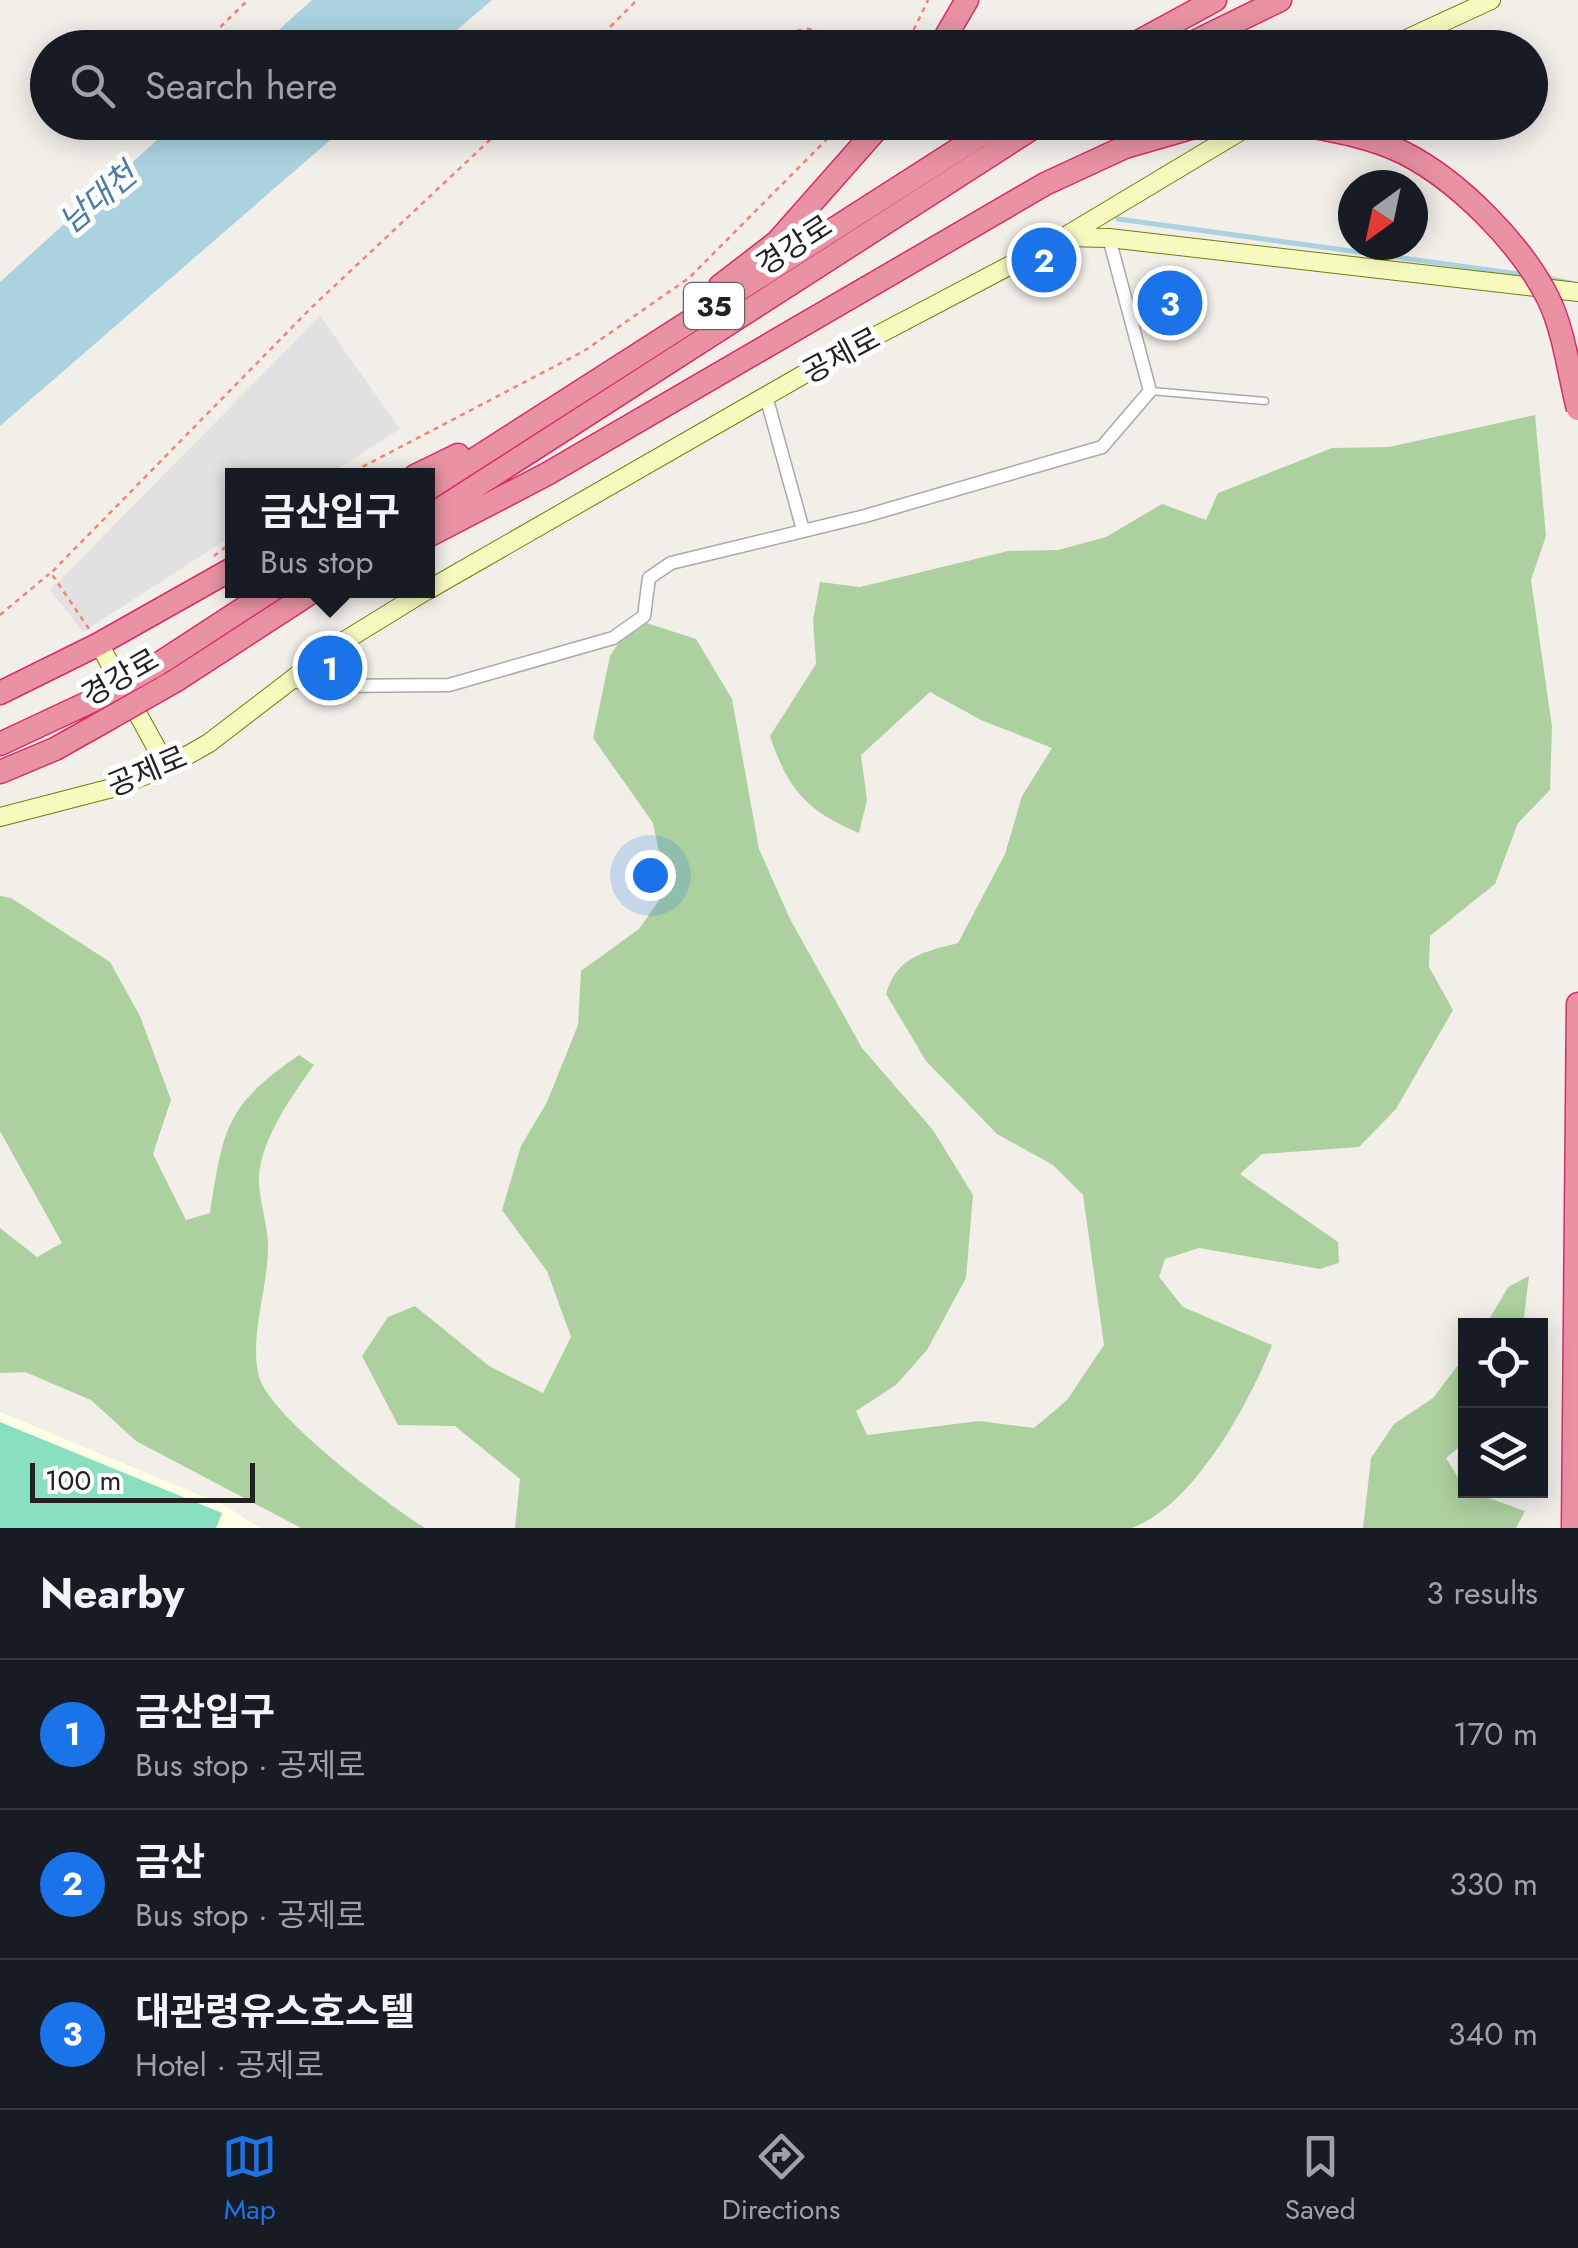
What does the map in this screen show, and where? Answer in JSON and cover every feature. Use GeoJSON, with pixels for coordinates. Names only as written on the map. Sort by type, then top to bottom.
{"type":"FeatureCollection","features":[{"type":"Feature","properties":{"kind":"highway"},"geometry":{"type":"LineString","coordinates":[[950,30],[967,0]]}},
{"type":"Feature","properties":{"kind":"highway"},"geometry":{"type":"LineString","coordinates":[[1161,30],[1215,0]]}},
{"type":"Feature","properties":{"kind":"highway"},"geometry":{"type":"LineString","coordinates":[[1219,30],[1280,0]]}},
{"type":"Feature","properties":{"kind":"highway"},"geometry":{"type":"LineString","coordinates":[[576,396],[777,242],[867,140]]}},
{"type":"Feature","properties":{"kind":"highway","name":"경강로"},"geometry":{"type":"LineString","coordinates":[[435,484],[973,140]]}},
{"type":"Feature","properties":{"kind":"highway","name":"경강로"},"geometry":{"type":"LineString","coordinates":[[435,512],[1014,140]]}},
{"type":"Feature","properties":{"kind":"highway"},"geometry":{"type":"LineString","coordinates":[[435,532],[547,474],[1045,184],[1126,146],[1148,140]]}},
{"type":"Feature","properties":{"kind":"highway"},"geometry":{"type":"LineString","coordinates":[[1366,140],[1405,154],[1464,198],[1513,242],[1550,301],[1578,409]]}},
{"type":"Feature","properties":{"kind":"highway"},"geometry":{"type":"LineString","coordinates":[[432,468],[546,412]]}},
{"type":"Feature","properties":{"kind":"highway"},"geometry":{"type":"LineString","coordinates":[[0,693],[99,644],[225,573]]}},
{"type":"Feature","properties":{"kind":"highway","name":"경강로"},"geometry":{"type":"LineString","coordinates":[[0,772],[55,749],[157,666],[260,598]]}},
{"type":"Feature","properties":{"kind":"highway","name":"경강로"},"geometry":{"type":"LineString","coordinates":[[0,744],[176,681],[304,598]]}},
{"type":"Feature","properties":{"kind":"highway"},"geometry":{"type":"LineString","coordinates":[[1573,1528],[1578,1004]]}},
{"type":"Feature","properties":{"kind":"street"},"geometry":{"type":"LineString","coordinates":[[1427,30],[1491,0]]}},
{"type":"Feature","properties":{"kind":"street","name":"공제로"},"geometry":{"type":"LineString","coordinates":[[435,585],[766,396],[1064,237],[1225,140]]}},
{"type":"Feature","properties":{"kind":"street"},"geometry":{"type":"LineString","coordinates":[[1064,237],[1109,238],[1578,292]]}},
{"type":"Feature","properties":{"kind":"street"},"geometry":{"type":"LineString","coordinates":[[290,681],[332,686],[449,685],[613,638],[644,616],[648,578],[670,563],[1021,473],[1042,461],[1102,446],[1150,391],[1109,238]]}},
{"type":"Feature","properties":{"kind":"street"},"geometry":{"type":"LineString","coordinates":[[766,396],[802,530]]}},
{"type":"Feature","properties":{"kind":"street","name":"공제로"},"geometry":{"type":"LineString","coordinates":[[0,816],[112,788],[167,766],[210,743],[333,648],[414,598]]}},
{"type":"Feature","properties":{"kind":"street"},"geometry":{"type":"LineString","coordinates":[[99,644],[167,766]]}},
{"type":"Feature","properties":{"kind":"lane"},"geometry":{"type":"LineString","coordinates":[[1150,391],[1266,401]]}},
{"type":"Feature","properties":{"kind":"path"},"geometry":{"type":"LineString","coordinates":[[217,30],[248,0]]}},
{"type":"Feature","properties":{"kind":"path"},"geometry":{"type":"LineString","coordinates":[[607,30],[637,0]]}},
{"type":"Feature","properties":{"kind":"path"},"geometry":{"type":"LineString","coordinates":[[914,30],[928,0]]}},
{"type":"Feature","properties":{"kind":"path"},"geometry":{"type":"LineString","coordinates":[[0,615],[50,573],[311,308],[490,140]]}},
{"type":"Feature","properties":{"kind":"path"},"geometry":{"type":"LineString","coordinates":[[360,468],[584,351],[688,278],[826,140]]}},
{"type":"Feature","properties":{"kind":"path"},"geometry":{"type":"LineString","coordinates":[[50,573],[99,644]]}},
{"type":"Feature","properties":{"kind":"shaded area"},"geometry":{"type":"Polygon","coordinates":[[[320,316],[400,429],[339,468],[225,468],[225,541],[83,632],[50,590],[320,316]]]}},
{"type":"Feature","properties":{"kind":"shaded area"},"geometry":{"type":"Polygon","coordinates":[[[0,1412],[226,1506],[260,1528],[0,1528],[0,1412]]]}},
{"type":"Feature","properties":{"kind":"green space"},"geometry":{"type":"Polygon","coordinates":[[[1535,415],[1546,536],[1531,580],[1552,727],[1550,790],[1518,823],[1495,884],[1430,936],[1429,967],[1453,1010],[1396,1109],[1359,1147],[1262,1154],[1240,1174],[1338,1242],[1339,1263],[1320,1269],[1199,1248],[1165,1259],[1159,1277],[1183,1307],[1272,1345],[1234,1423],[1197,1477],[1176,1499],[1154,1517],[1131,1528],[515,1528],[520,1479],[455,1426],[398,1425],[362,1356],[388,1317],[415,1306],[489,1366],[543,1393],[571,1337],[547,1271],[502,1210],[521,1146],[547,1102],[578,1025],[581,971],[639,929],[667,889],[653,823],[593,738],[610,656],[634,619],[696,639],[732,699],[759,849],[790,919],[862,1048],[933,1130],[973,1195],[966,1278],[927,1350],[896,1385],[856,1411],[867,1435],[979,1421],[1034,1428],[1067,1400],[1104,1345],[1083,1195],[1053,1165],[997,1134],[926,1061],[886,994],[897,971],[913,958],[958,943],[1005,854],[1022,796],[1052,748],[981,720],[930,692],[861,755],[867,800],[859,833],[813,807],[792,785],[770,736],[816,664],[813,620],[820,582],[860,587],[1008,551],[1058,550],[1106,537],[1162,504],[1206,520],[1218,493],[1332,448],[1389,447],[1535,415]]]}},
{"type":"Feature","properties":{"kind":"green space"},"geometry":{"type":"Polygon","coordinates":[[[0,896],[11,898],[110,962],[140,1016],[171,1100],[153,1154],[186,1220],[210,1213],[225,1139],[242,1105],[299,1055],[314,1065],[280,1117],[261,1161],[259,1183],[268,1243],[256,1340],[258,1373],[266,1390],[304,1434],[358,1480],[425,1528],[301,1528],[136,1441],[91,1400],[25,1372],[0,1373],[0,1228],[37,1257],[62,1243],[0,1131],[0,896]]]}},
{"type":"Feature","properties":{"kind":"green space"},"geometry":{"type":"Polygon","coordinates":[[[1529,1276],[1524,1318],[1490,1318],[1508,1287],[1529,1276]]]}},
{"type":"Feature","properties":{"kind":"green space"},"geometry":{"type":"Polygon","coordinates":[[[1458,1365],[1458,1448],[1446,1458],[1458,1477],[1458,1498],[1488,1498],[1525,1511],[1516,1528],[1363,1528],[1371,1458],[1394,1424],[1433,1398],[1458,1365]]]}},
{"type":"Feature","properties":{"kind":"green space"},"geometry":{"type":"Polygon","coordinates":[[[0,1422],[222,1513],[216,1528],[0,1528],[0,1422]]]}},
{"type":"Feature","properties":{"kind":"water"},"geometry":{"type":"Polygon","coordinates":[[[312,0],[492,0],[457,30],[279,30],[312,0]]]}},
{"type":"Feature","properties":{"kind":"water","name":"남대천"},"geometry":{"type":"Polygon","coordinates":[[[157,140],[330,140],[0,426],[0,282],[157,140]]]}},
{"type":"Feature","properties":{"kind":"waterway"},"geometry":{"type":"LineString","coordinates":[[1118,219],[1526,275]]}},
{"type":"Feature","properties":{"kind":"waterway"},"geometry":{"type":"LineString","coordinates":[[1547,278],[1570,283]]}},
{"type":"Feature","properties":{"kind":"place","name":"금산"},"geometry":{"type":"Point","coordinates":[1044,260]}},
{"type":"Feature","properties":{"kind":"place","name":"대관령유스호스텔"},"geometry":{"type":"Point","coordinates":[1170,303]}},
{"type":"Feature","properties":{"kind":"place","name":"금산입구"},"geometry":{"type":"Point","coordinates":[330,668]}}]}
